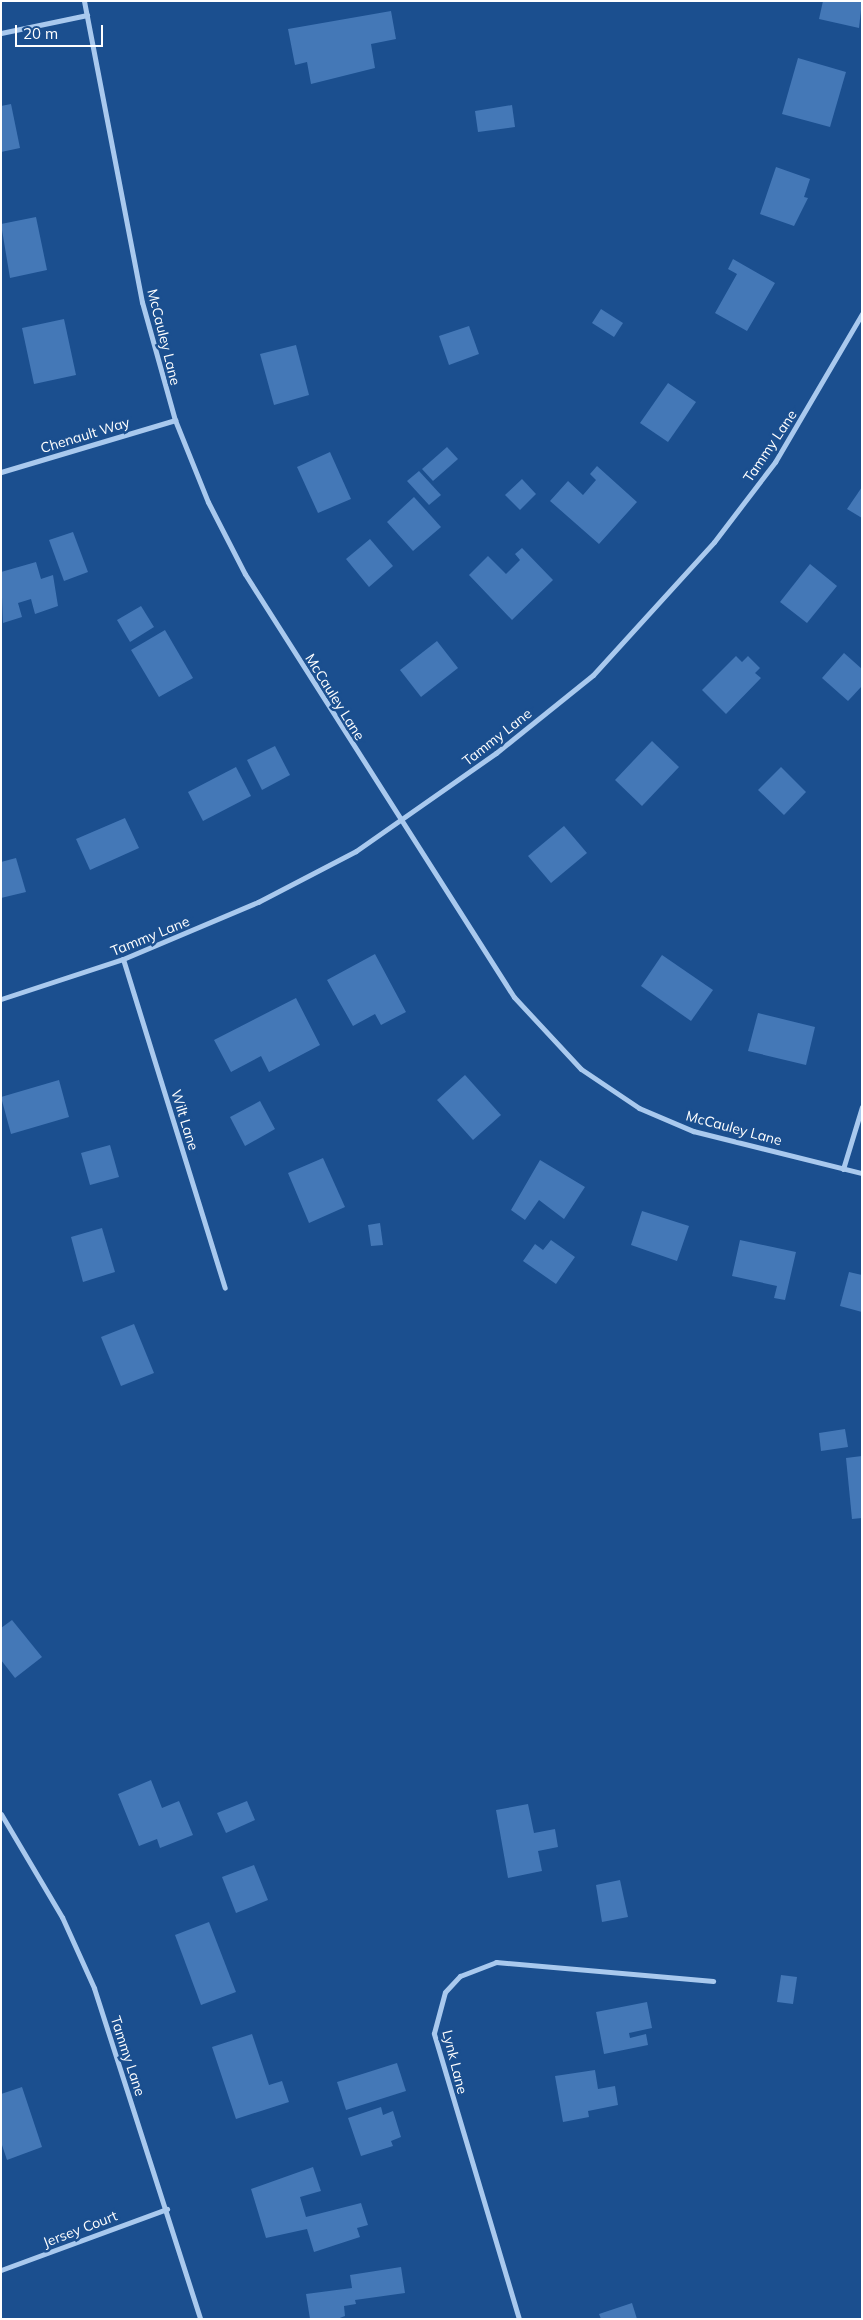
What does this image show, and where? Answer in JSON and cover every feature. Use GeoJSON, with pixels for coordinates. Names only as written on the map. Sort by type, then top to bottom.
{"type":"FeatureCollection","features":[{"type":"Feature","properties":{"kind":"street","name":"McCauley Lane"},"geometry":{"type":"LineString","coordinates":[[84,1],[142,302],[175,420],[208,502],[245,574],[400,824],[514,997],[581,1069],[639,1108],[693,1131],[862,1173]]}},
{"type":"Feature","properties":{"kind":"street"},"geometry":{"type":"LineString","coordinates":[[1,33],[86,14]]}},
{"type":"Feature","properties":{"kind":"street","name":"Tammy Lane"},"geometry":{"type":"LineString","coordinates":[[1,999],[123,959],[258,902],[400,824],[593,675],[649,618],[714,542],[775,462],[862,314]]}},
{"type":"Feature","properties":{"kind":"street","name":"Chenault Way"},"geometry":{"type":"LineString","coordinates":[[1,472],[175,420]]}},
{"type":"Feature","properties":{"kind":"street","name":"Wilt Lane"},"geometry":{"type":"LineString","coordinates":[[123,959],[225,1288]]}},
{"type":"Feature","properties":{"kind":"street"},"geometry":{"type":"LineString","coordinates":[[843,1169],[862,1107]]}},
{"type":"Feature","properties":{"kind":"street","name":"Tammy Lane"},"geometry":{"type":"LineString","coordinates":[[1,1814],[62,1916],[94,1988],[200,2319]]}},
{"type":"Feature","properties":{"kind":"street","name":"Lynk Lane"},"geometry":{"type":"LineString","coordinates":[[519,2319],[434,2033],[445,1992],[460,1976],[496,1962],[713,1981]]}},
{"type":"Feature","properties":{"kind":"street","name":"Jersey Court"},"geometry":{"type":"LineString","coordinates":[[1,2270],[166,2209]]}},
{"type":"Feature","properties":{"kind":"building"},"geometry":{"type":"Polygon","coordinates":[[[823,1],[862,1],[859,28],[819,19],[823,1]]]}},
{"type":"Feature","properties":{"kind":"building"},"geometry":{"type":"Polygon","coordinates":[[[391,11],[396,39],[371,44],[375,68],[311,84],[307,62],[295,65],[288,29],[391,11]]]}},
{"type":"Feature","properties":{"kind":"building"},"geometry":{"type":"Polygon","coordinates":[[[798,58],[846,72],[830,127],[782,114],[798,58]]]}},
{"type":"Feature","properties":{"kind":"building"},"geometry":{"type":"Polygon","coordinates":[[[11,104],[20,148],[1,152],[1,106],[11,104]]]}},
{"type":"Feature","properties":{"kind":"building"},"geometry":{"type":"Polygon","coordinates":[[[512,105],[515,127],[478,132],[475,111],[512,105]]]}},
{"type":"Feature","properties":{"kind":"building"},"geometry":{"type":"Polygon","coordinates":[[[776,167],[810,179],[804,197],[808,198],[794,226],[760,214],[776,167]]]}},
{"type":"Feature","properties":{"kind":"building"},"geometry":{"type":"Polygon","coordinates":[[[36,217],[47,270],[10,278],[1,224],[36,217]]]}},
{"type":"Feature","properties":{"kind":"building"},"geometry":{"type":"Polygon","coordinates":[[[733,259],[775,283],[747,331],[715,313],[737,274],[728,269],[733,259]]]}},
{"type":"Feature","properties":{"kind":"building"},"geometry":{"type":"Polygon","coordinates":[[[601,309],[623,323],[614,337],[592,323],[601,309]]]}},
{"type":"Feature","properties":{"kind":"building"},"geometry":{"type":"Polygon","coordinates":[[[64,319],[76,375],[34,384],[22,328],[64,319]]]}},
{"type":"Feature","properties":{"kind":"building"},"geometry":{"type":"Polygon","coordinates":[[[469,326],[479,354],[449,365],[439,336],[469,326]]]}},
{"type":"Feature","properties":{"kind":"building"},"geometry":{"type":"Polygon","coordinates":[[[296,345],[309,395],[274,405],[260,354],[296,345]]]}},
{"type":"Feature","properties":{"kind":"building"},"geometry":{"type":"Polygon","coordinates":[[[668,383],[696,402],[668,442],[640,423],[668,383]]]}},
{"type":"Feature","properties":{"kind":"building"},"geometry":{"type":"Polygon","coordinates":[[[447,447],[458,459],[433,481],[422,469],[447,447]]]}},
{"type":"Feature","properties":{"kind":"building"},"geometry":{"type":"Polygon","coordinates":[[[330,452],[351,499],[318,513],[297,467],[330,452]]]}},
{"type":"Feature","properties":{"kind":"building"},"geometry":{"type":"Polygon","coordinates":[[[597,466],[637,502],[599,544],[550,501],[568,481],[583,495],[596,480],[590,474],[597,466]]]}},
{"type":"Feature","properties":{"kind":"building"},"geometry":{"type":"Polygon","coordinates":[[[419,471],[441,495],[429,505],[407,481],[419,471]]]}},
{"type":"Feature","properties":{"kind":"building"},"geometry":{"type":"Polygon","coordinates":[[[522,479],[536,494],[520,510],[505,495],[522,479]]]}},
{"type":"Feature","properties":{"kind":"building"},"geometry":{"type":"Polygon","coordinates":[[[862,487],[862,518],[847,509],[862,487]]]}},
{"type":"Feature","properties":{"kind":"building"},"geometry":{"type":"Polygon","coordinates":[[[414,497],[441,527],[413,551],[387,522],[414,497]]]}},
{"type":"Feature","properties":{"kind":"building"},"geometry":{"type":"Polygon","coordinates":[[[73,532],[88,572],[64,581],[49,540],[73,532]]]}},
{"type":"Feature","properties":{"kind":"building"},"geometry":{"type":"Polygon","coordinates":[[[370,539],[393,566],[369,587],[346,559],[370,539]]]}},
{"type":"Feature","properties":{"kind":"building"},"geometry":{"type":"Polygon","coordinates":[[[522,548],[553,580],[512,620],[469,575],[488,556],[506,574],[520,560],[515,554],[522,548]]]}},
{"type":"Feature","properties":{"kind":"building"},"geometry":{"type":"Polygon","coordinates":[[[36,562],[41,579],[53,575],[58,606],[35,614],[31,599],[18,603],[22,617],[3,623],[1,572],[36,562]]]}},
{"type":"Feature","properties":{"kind":"building"},"geometry":{"type":"Polygon","coordinates":[[[810,564],[837,586],[807,623],[780,602],[810,564]]]}},
{"type":"Feature","properties":{"kind":"building"},"geometry":{"type":"Polygon","coordinates":[[[141,606],[154,627],[130,642],[117,620],[141,606]]]}},
{"type":"Feature","properties":{"kind":"building"},"geometry":{"type":"Polygon","coordinates":[[[165,630],[193,678],[159,697],[131,650],[165,630]]]}},
{"type":"Feature","properties":{"kind":"building"},"geometry":{"type":"Polygon","coordinates":[[[437,641],[458,668],[421,697],[400,670],[437,641]]]}},
{"type":"Feature","properties":{"kind":"building"},"geometry":{"type":"Polygon","coordinates":[[[844,653],[862,669],[862,686],[848,701],[822,678],[844,653]]]}},
{"type":"Feature","properties":{"kind":"building"},"geometry":{"type":"Polygon","coordinates":[[[736,656],[742,662],[748,656],[760,668],[755,673],[761,678],[726,714],[702,690],[736,656]]]}},
{"type":"Feature","properties":{"kind":"building"},"geometry":{"type":"Polygon","coordinates":[[[652,741],[679,767],[642,806],[615,780],[652,741]]]}},
{"type":"Feature","properties":{"kind":"building"},"geometry":{"type":"Polygon","coordinates":[[[275,746],[290,775],[262,790],[247,760],[275,746]]]}},
{"type":"Feature","properties":{"kind":"building"},"geometry":{"type":"Polygon","coordinates":[[[236,767],[251,796],[203,821],[188,792],[236,767]]]}},
{"type":"Feature","properties":{"kind":"building"},"geometry":{"type":"Polygon","coordinates":[[[781,767],[806,792],[784,815],[758,790],[781,767]]]}},
{"type":"Feature","properties":{"kind":"building"},"geometry":{"type":"Polygon","coordinates":[[[125,818],[139,848],[90,870],[76,839],[125,818]]]}},
{"type":"Feature","properties":{"kind":"building"},"geometry":{"type":"Polygon","coordinates":[[[564,826],[587,853],[551,883],[528,856],[564,826]]]}},
{"type":"Feature","properties":{"kind":"building"},"geometry":{"type":"Polygon","coordinates":[[[16,858],[26,892],[1,898],[1,862],[16,858]]]}},
{"type":"Feature","properties":{"kind":"building"},"geometry":{"type":"Polygon","coordinates":[[[375,954],[406,1012],[381,1025],[375,1014],[353,1026],[327,980],[375,954]]]}},
{"type":"Feature","properties":{"kind":"building"},"geometry":{"type":"Polygon","coordinates":[[[662,955],[713,990],[691,1021],[641,986],[662,955]]]}},
{"type":"Feature","properties":{"kind":"building"},"geometry":{"type":"Polygon","coordinates":[[[296,998],[320,1045],[269,1072],[261,1056],[231,1072],[214,1040],[296,998]]]}},
{"type":"Feature","properties":{"kind":"building"},"geometry":{"type":"Polygon","coordinates":[[[758,1013],[815,1027],[806,1065],[748,1051],[758,1013]]]}},
{"type":"Feature","properties":{"kind":"building"},"geometry":{"type":"Polygon","coordinates":[[[465,1075],[501,1115],[473,1140],[437,1100],[465,1075]]]}},
{"type":"Feature","properties":{"kind":"building"},"geometry":{"type":"Polygon","coordinates":[[[59,1080],[69,1117],[11,1134],[1,1097],[59,1080]]]}},
{"type":"Feature","properties":{"kind":"building"},"geometry":{"type":"Polygon","coordinates":[[[260,1101],[275,1129],[245,1146],[230,1117],[260,1101]]]}},
{"type":"Feature","properties":{"kind":"building"},"geometry":{"type":"Polygon","coordinates":[[[110,1145],[119,1177],[90,1185],[81,1153],[110,1145]]]}},
{"type":"Feature","properties":{"kind":"building"},"geometry":{"type":"Polygon","coordinates":[[[323,1158],[345,1207],[309,1223],[288,1173],[323,1158]]]}},
{"type":"Feature","properties":{"kind":"building"},"geometry":{"type":"Polygon","coordinates":[[[540,1160],[585,1187],[564,1219],[539,1200],[525,1220],[511,1210],[540,1160]]]}},
{"type":"Feature","properties":{"kind":"building"},"geometry":{"type":"Polygon","coordinates":[[[642,1211],[689,1226],[677,1261],[631,1245],[642,1211]]]}},
{"type":"Feature","properties":{"kind":"building"},"geometry":{"type":"Polygon","coordinates":[[[380,1223],[383,1245],[371,1246],[368,1225],[380,1223]]]}},
{"type":"Feature","properties":{"kind":"building"},"geometry":{"type":"Polygon","coordinates":[[[102,1228],[115,1272],[83,1282],[71,1237],[102,1228]]]}},
{"type":"Feature","properties":{"kind":"building"},"geometry":{"type":"Polygon","coordinates":[[[551,1240],[575,1257],[556,1284],[523,1261],[535,1244],[543,1250],[551,1240]]]}},
{"type":"Feature","properties":{"kind":"building"},"geometry":{"type":"Polygon","coordinates":[[[740,1240],[796,1252],[785,1300],[774,1298],[777,1286],[732,1276],[740,1240]]]}},
{"type":"Feature","properties":{"kind":"building"},"geometry":{"type":"Polygon","coordinates":[[[849,1272],[862,1275],[862,1312],[840,1306],[849,1272]]]}},
{"type":"Feature","properties":{"kind":"building"},"geometry":{"type":"Polygon","coordinates":[[[134,1324],[154,1373],[121,1386],[101,1337],[134,1324]]]}},
{"type":"Feature","properties":{"kind":"building"},"geometry":{"type":"Polygon","coordinates":[[[845,1429],[848,1447],[821,1451],[819,1433],[845,1429]]]}},
{"type":"Feature","properties":{"kind":"building"},"geometry":{"type":"Polygon","coordinates":[[[862,1456],[862,1518],[852,1519],[846,1458],[862,1456]]]}},
{"type":"Feature","properties":{"kind":"building"},"geometry":{"type":"Polygon","coordinates":[[[12,1620],[42,1657],[15,1678],[1,1660],[1,1628],[12,1620]]]}},
{"type":"Feature","properties":{"kind":"building"},"geometry":{"type":"Polygon","coordinates":[[[151,1780],[162,1808],[179,1801],[193,1835],[160,1848],[157,1839],[139,1846],[118,1794],[151,1780]]]}},
{"type":"Feature","properties":{"kind":"building"},"geometry":{"type":"Polygon","coordinates":[[[247,1801],[255,1820],[226,1833],[217,1813],[247,1801]]]}},
{"type":"Feature","properties":{"kind":"building"},"geometry":{"type":"Polygon","coordinates":[[[528,1804],[534,1833],[555,1829],[558,1847],[538,1851],[542,1871],[508,1878],[496,1810],[528,1804]]]}},
{"type":"Feature","properties":{"kind":"building"},"geometry":{"type":"Polygon","coordinates":[[[254,1865],[268,1900],[236,1913],[222,1877],[254,1865]]]}},
{"type":"Feature","properties":{"kind":"building"},"geometry":{"type":"Polygon","coordinates":[[[620,1880],[628,1917],[602,1922],[596,1885],[620,1880]]]}},
{"type":"Feature","properties":{"kind":"building"},"geometry":{"type":"Polygon","coordinates":[[[209,1922],[236,1992],[201,2005],[175,1935],[209,1922]]]}},
{"type":"Feature","properties":{"kind":"building"},"geometry":{"type":"Polygon","coordinates":[[[781,1975],[797,1977],[793,2004],[777,2002],[781,1975]]]}},
{"type":"Feature","properties":{"kind":"building"},"geometry":{"type":"Polygon","coordinates":[[[647,2002],[652,2028],[629,2033],[630,2038],[646,2034],[648,2045],[604,2054],[596,2012],[647,2002]]]}},
{"type":"Feature","properties":{"kind":"building"},"geometry":{"type":"Polygon","coordinates":[[[252,2034],[269,2085],[282,2081],[289,2102],[236,2119],[212,2047],[252,2034]]]}},
{"type":"Feature","properties":{"kind":"building"},"geometry":{"type":"Polygon","coordinates":[[[397,2063],[406,2091],[346,2110],[337,2082],[397,2063]]]}},
{"type":"Feature","properties":{"kind":"building"},"geometry":{"type":"Polygon","coordinates":[[[595,2070],[598,2089],[615,2086],[618,2105],[588,2111],[589,2117],[563,2122],[555,2076],[595,2070]]]}},
{"type":"Feature","properties":{"kind":"building"},"geometry":{"type":"Polygon","coordinates":[[[22,2087],[42,2147],[7,2160],[1,2142],[1,2094],[22,2087]]]}},
{"type":"Feature","properties":{"kind":"building"},"geometry":{"type":"Polygon","coordinates":[[[381,2107],[383,2115],[393,2111],[401,2137],[391,2141],[393,2146],[361,2156],[348,2118],[381,2107]]]}},
{"type":"Feature","properties":{"kind":"building"},"geometry":{"type":"Polygon","coordinates":[[[313,2167],[321,2191],[300,2197],[306,2217],[361,2203],[368,2225],[357,2228],[360,2237],[314,2252],[307,2229],[266,2238],[251,2189],[313,2167]]]}},
{"type":"Feature","properties":{"kind":"building"},"geometry":{"type":"Polygon","coordinates":[[[401,2267],[405,2293],[355,2300],[356,2304],[344,2306],[345,2316],[337,2319],[310,2319],[306,2294],[352,2288],[350,2275],[401,2267]]]}},
{"type":"Feature","properties":{"kind":"building"},"geometry":{"type":"Polygon","coordinates":[[[632,2303],[637,2319],[601,2319],[599,2314],[632,2303]]]}}]}
